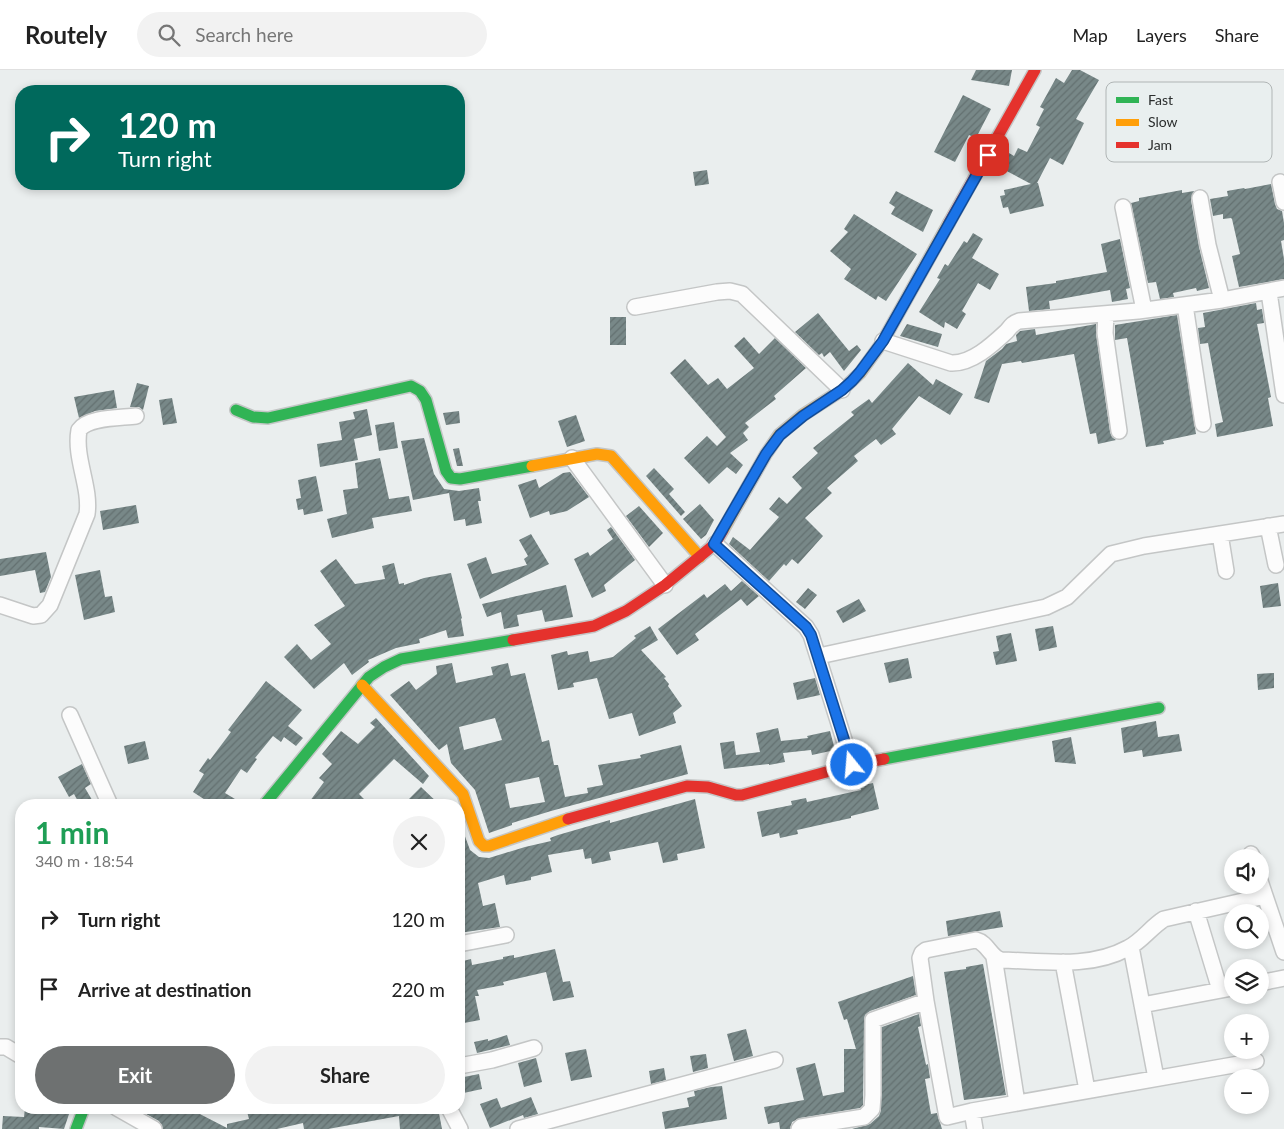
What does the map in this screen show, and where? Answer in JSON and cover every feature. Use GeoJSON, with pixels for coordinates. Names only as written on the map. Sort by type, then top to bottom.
{"type":"FeatureCollection","features":[{"type":"Feature","properties":{"kind":"street"},"geometry":{"type":"LineString","coordinates":[[269,799],[362,685],[369,677],[384,667],[401,659],[594,626],[626,611],[665,585],[714,544],[766,454],[780,435],[803,416],[842,390],[860,372],[883,341],[1035,70]]}},
{"type":"Feature","properties":{"kind":"street"},"geometry":{"type":"LineString","coordinates":[[1280,182],[1284,202]]}},
{"type":"Feature","properties":{"kind":"street"},"geometry":{"type":"LineString","coordinates":[[1200,198],[1208,245],[1222,300]]}},
{"type":"Feature","properties":{"kind":"street"},"geometry":{"type":"LineString","coordinates":[[1123,207],[1144,310]]}},
{"type":"Feature","properties":{"kind":"street"},"geometry":{"type":"LineString","coordinates":[[883,341],[952,363],[958,363],[977,355],[1012,324],[1019,321],[1144,310],[1222,300],[1277,290],[1284,395]]}},
{"type":"Feature","properties":{"kind":"street"},"geometry":{"type":"LineString","coordinates":[[635,307],[717,292],[730,291],[742,294],[842,390]]}},
{"type":"Feature","properties":{"kind":"street"},"geometry":{"type":"LineString","coordinates":[[1185,305],[1203,424]]}},
{"type":"Feature","properties":{"kind":"street"},"geometry":{"type":"LineString","coordinates":[[1106,314],[1106,333],[1119,431]]}},
{"type":"Feature","properties":{"kind":"street"},"geometry":{"type":"LineString","coordinates":[[236,410],[252,417],[268,418],[411,386],[421,390],[426,400],[446,471],[451,478],[460,479],[597,454],[611,456],[700,557]]}},
{"type":"Feature","properties":{"kind":"street"},"geometry":{"type":"LineString","coordinates":[[0,605],[34,616],[41,615],[46,610],[73,551],[87,514],[79,430],[85,423],[95,420],[136,416]]}},
{"type":"Feature","properties":{"kind":"street"},"geometry":{"type":"LineString","coordinates":[[572,458],[665,585]]}},
{"type":"Feature","properties":{"kind":"street"},"geometry":{"type":"LineString","coordinates":[[819,656],[1046,606],[1067,597],[1111,554],[1144,546],[1284,524]]}},
{"type":"Feature","properties":{"kind":"street"},"geometry":{"type":"LineString","coordinates":[[1268,526],[1276,565]]}},
{"type":"Feature","properties":{"kind":"street"},"geometry":{"type":"LineString","coordinates":[[1220,534],[1226,571]]}},
{"type":"Feature","properties":{"kind":"street"},"geometry":{"type":"LineString","coordinates":[[714,544],[806,627],[815,643],[852,765]]}},
{"type":"Feature","properties":{"kind":"street"},"geometry":{"type":"LineString","coordinates":[[362,685],[462,794],[464,799]]}},
{"type":"Feature","properties":{"kind":"street"},"geometry":{"type":"LineString","coordinates":[[465,802],[479,841],[484,846],[489,846],[554,823],[686,786],[708,786],[736,795],[742,795],[852,765],[1160,708]]}},
{"type":"Feature","properties":{"kind":"street"},"geometry":{"type":"LineString","coordinates":[[70,716],[107,799]]}},
{"type":"Feature","properties":{"kind":"street"},"geometry":{"type":"LineString","coordinates":[[1256,1061],[972,1111],[948,1123],[920,958],[926,950],[976,940],[981,942],[994,957],[1001,960],[1063,962],[1104,959],[1131,947],[1164,919],[1265,896],[1284,952]]}},
{"type":"Feature","properties":{"kind":"street"},"geometry":{"type":"LineString","coordinates":[[1196,911],[1224,984]]}},
{"type":"Feature","properties":{"kind":"street"},"geometry":{"type":"LineString","coordinates":[[465,943],[506,935]]}},
{"type":"Feature","properties":{"kind":"street"},"geometry":{"type":"LineString","coordinates":[[1131,947],[1156,1078]]}},
{"type":"Feature","properties":{"kind":"street"},"geometry":{"type":"LineString","coordinates":[[994,957],[1017,1103]]}},
{"type":"Feature","properties":{"kind":"street"},"geometry":{"type":"LineString","coordinates":[[1063,962],[1087,1090]]}},
{"type":"Feature","properties":{"kind":"street"},"geometry":{"type":"LineString","coordinates":[[1269,981],[1284,978]]}},
{"type":"Feature","properties":{"kind":"street"},"geometry":{"type":"LineString","coordinates":[[1142,1005],[1224,989]]}},
{"type":"Feature","properties":{"kind":"street"},"geometry":{"type":"LineString","coordinates":[[799,1129],[801,1127],[864,1117],[872,1109],[873,1020],[926,1001]]}},
{"type":"Feature","properties":{"kind":"street"},"geometry":{"type":"LineString","coordinates":[[0,1048],[6,1048],[15,1053]]}},
{"type":"Feature","properties":{"kind":"street"},"geometry":{"type":"LineString","coordinates":[[465,1065],[492,1060],[534,1048]]}},
{"type":"Feature","properties":{"kind":"street"},"geometry":{"type":"LineString","coordinates":[[518,1129],[775,1060]]}},
{"type":"Feature","properties":{"kind":"street"},"geometry":{"type":"LineString","coordinates":[[972,1111],[975,1129]]}},
{"type":"Feature","properties":{"kind":"street"},"geometry":{"type":"LineString","coordinates":[[76,1129],[80,1114]]}},
{"type":"Feature","properties":{"kind":"street"},"geometry":{"type":"LineString","coordinates":[[128,1114],[154,1129]]}},
{"type":"Feature","properties":{"kind":"street"},"geometry":{"type":"LineString","coordinates":[[452,1114],[460,1129]]}},
{"type":"Feature","properties":{"kind":"building"},"geometry":{"type":"Polygon","coordinates":[[[976,70],[1012,70],[1009,86],[971,80],[976,70]]]}},
{"type":"Feature","properties":{"kind":"building"},"geometry":{"type":"Polygon","coordinates":[[[1072,70],[1080,70],[1099,80],[1076,119],[1084,123],[1063,165],[1050,158],[1037,183],[1044,206],[1010,214],[1008,207],[1003,208],[1000,196],[1005,195],[1004,190],[1031,184],[1001,168],[1009,153],[1014,156],[1018,148],[1027,152],[1040,127],[1036,125],[1044,109],[1040,107],[1056,78],[1064,83],[1072,70]]]}},
{"type":"Feature","properties":{"kind":"building"},"geometry":{"type":"Polygon","coordinates":[[[963,95],[991,109],[976,138],[969,135],[955,162],[934,152],[963,95]]]}},
{"type":"Feature","properties":{"kind":"building"},"geometry":{"type":"Polygon","coordinates":[[[707,170],[709,184],[695,186],[693,172],[707,170]]]}},
{"type":"Feature","properties":{"kind":"building"},"geometry":{"type":"Polygon","coordinates":[[[1271,184],[1275,204],[1277,209],[1282,211],[1284,223],[1284,240],[1281,241],[1284,259],[1284,279],[1239,287],[1232,256],[1240,254],[1232,219],[1223,219],[1223,214],[1213,216],[1210,199],[1228,196],[1227,191],[1271,184]]]}},
{"type":"Feature","properties":{"kind":"building"},"geometry":{"type":"Polygon","coordinates":[[[1182,190],[1182,193],[1194,191],[1191,200],[1199,247],[1209,288],[1197,291],[1196,288],[1173,293],[1174,297],[1160,299],[1156,282],[1148,283],[1131,203],[1139,201],[1139,198],[1182,190]]]}},
{"type":"Feature","properties":{"kind":"building"},"geometry":{"type":"Polygon","coordinates":[[[896,191],[933,210],[923,232],[891,214],[895,207],[889,203],[896,191]]]}},
{"type":"Feature","properties":{"kind":"building"},"geometry":{"type":"Polygon","coordinates":[[[854,214],[917,254],[886,301],[878,296],[876,300],[844,279],[851,269],[830,251],[848,232],[844,229],[854,214]]]}},
{"type":"Feature","properties":{"kind":"building"},"geometry":{"type":"Polygon","coordinates":[[[973,233],[983,239],[972,258],[999,274],[990,290],[978,283],[962,311],[966,314],[957,329],[945,322],[944,328],[919,312],[940,279],[937,278],[945,264],[948,266],[964,241],[967,243],[973,233]]]}},
{"type":"Feature","properties":{"kind":"building"},"geometry":{"type":"Polygon","coordinates":[[[1120,239],[1130,288],[1126,289],[1128,299],[1112,302],[1110,290],[1049,301],[1050,309],[1029,311],[1026,287],[1056,283],[1056,281],[1107,272],[1101,244],[1120,239]]]}},
{"type":"Feature","properties":{"kind":"building"},"geometry":{"type":"Polygon","coordinates":[[[1256,303],[1257,310],[1262,309],[1264,323],[1257,324],[1271,397],[1268,398],[1273,426],[1217,437],[1215,424],[1223,422],[1208,343],[1200,344],[1198,328],[1205,327],[1203,313],[1256,303]]]}},
{"type":"Feature","properties":{"kind":"building"},"geometry":{"type":"Polygon","coordinates":[[[818,313],[849,351],[857,345],[861,350],[844,371],[830,352],[824,357],[822,353],[819,355],[795,332],[818,313]]]}},
{"type":"Feature","properties":{"kind":"building"},"geometry":{"type":"Polygon","coordinates":[[[1177,315],[1196,434],[1163,441],[1164,444],[1146,447],[1127,338],[1115,340],[1115,325],[1177,315]]]}},
{"type":"Feature","properties":{"kind":"building"},"geometry":{"type":"Polygon","coordinates":[[[610,317],[626,317],[626,345],[610,345],[610,317]]]}},
{"type":"Feature","properties":{"kind":"building"},"geometry":{"type":"Polygon","coordinates":[[[907,324],[942,334],[938,347],[900,336],[907,324]]]}},
{"type":"Feature","properties":{"kind":"building"},"geometry":{"type":"Polygon","coordinates":[[[1096,324],[1110,432],[1116,440],[1098,444],[1096,433],[1090,434],[1074,354],[1022,363],[1021,361],[1002,364],[989,403],[974,398],[986,361],[1006,344],[1017,341],[1016,335],[1020,331],[1035,329],[1036,335],[1096,324]]]}},
{"type":"Feature","properties":{"kind":"building"},"geometry":{"type":"Polygon","coordinates":[[[744,337],[759,354],[775,338],[806,368],[774,396],[776,399],[745,423],[749,427],[743,433],[748,440],[730,453],[743,465],[736,474],[727,467],[709,484],[684,458],[707,436],[717,446],[726,437],[670,373],[685,359],[708,385],[718,378],[727,389],[754,368],[734,346],[744,337]]]}},
{"type":"Feature","properties":{"kind":"building"},"geometry":{"type":"Polygon","coordinates":[[[908,363],[933,385],[936,379],[963,394],[950,415],[919,396],[892,429],[896,434],[881,445],[876,439],[854,456],[858,461],[827,488],[832,493],[805,518],[823,536],[798,564],[792,559],[786,566],[784,564],[769,581],[729,544],[733,537],[750,550],[779,517],[769,509],[779,497],[787,504],[802,488],[792,477],[818,453],[813,448],[854,415],[851,412],[869,399],[872,403],[908,363]]]}},
{"type":"Feature","properties":{"kind":"building"},"geometry":{"type":"Polygon","coordinates":[[[137,383],[149,386],[143,410],[139,407],[130,407],[137,383]]]}},
{"type":"Feature","properties":{"kind":"building"},"geometry":{"type":"Polygon","coordinates":[[[114,390],[117,408],[95,411],[79,418],[74,397],[114,390]]]}},
{"type":"Feature","properties":{"kind":"building"},"geometry":{"type":"Polygon","coordinates":[[[172,398],[177,423],[163,425],[159,400],[172,398]]]}},
{"type":"Feature","properties":{"kind":"building"},"geometry":{"type":"Polygon","coordinates":[[[367,409],[372,435],[354,439],[358,460],[320,467],[317,444],[342,440],[339,422],[355,419],[353,412],[367,409]]]}},
{"type":"Feature","properties":{"kind":"building"},"geometry":{"type":"Polygon","coordinates":[[[459,411],[460,423],[446,425],[443,413],[459,411]]]}},
{"type":"Feature","properties":{"kind":"building"},"geometry":{"type":"Polygon","coordinates":[[[576,415],[585,441],[567,447],[558,421],[576,415]]]}},
{"type":"Feature","properties":{"kind":"building"},"geometry":{"type":"Polygon","coordinates":[[[394,422],[398,448],[379,451],[375,425],[394,422]]]}},
{"type":"Feature","properties":{"kind":"building"},"geometry":{"type":"Polygon","coordinates":[[[424,438],[434,474],[444,489],[459,491],[479,488],[481,501],[478,501],[482,523],[466,526],[465,519],[454,521],[449,493],[413,500],[401,441],[424,438]]]}},
{"type":"Feature","properties":{"kind":"building"},"geometry":{"type":"Polygon","coordinates":[[[459,448],[463,466],[457,466],[453,449],[459,448]]]}},
{"type":"Feature","properties":{"kind":"building"},"geometry":{"type":"Polygon","coordinates":[[[380,458],[389,499],[409,496],[412,511],[372,518],[374,528],[332,538],[327,519],[347,514],[343,490],[358,488],[355,463],[380,458]]]}},
{"type":"Feature","properties":{"kind":"building"},"geometry":{"type":"Polygon","coordinates":[[[654,468],[674,489],[669,494],[685,512],[681,516],[646,476],[654,468]]]}},
{"type":"Feature","properties":{"kind":"building"},"geometry":{"type":"Polygon","coordinates":[[[570,472],[589,497],[567,511],[550,515],[549,511],[530,518],[518,485],[536,479],[539,488],[563,473],[570,472]]]}},
{"type":"Feature","properties":{"kind":"building"},"geometry":{"type":"Polygon","coordinates":[[[316,476],[323,511],[304,515],[303,509],[298,510],[296,499],[301,498],[298,480],[316,476]]]}},
{"type":"Feature","properties":{"kind":"building"},"geometry":{"type":"Polygon","coordinates":[[[700,504],[714,520],[706,535],[701,539],[683,519],[700,504]]]}},
{"type":"Feature","properties":{"kind":"building"},"geometry":{"type":"Polygon","coordinates":[[[136,505],[139,523],[103,530],[100,511],[136,505]]]}},
{"type":"Feature","properties":{"kind":"building"},"geometry":{"type":"Polygon","coordinates":[[[639,506],[663,533],[649,547],[626,516],[639,506]]]}},
{"type":"Feature","properties":{"kind":"building"},"geometry":{"type":"Polygon","coordinates":[[[611,527],[635,560],[604,585],[606,591],[592,598],[574,559],[588,552],[590,556],[613,539],[607,530],[611,527]]]}},
{"type":"Feature","properties":{"kind":"building"},"geometry":{"type":"Polygon","coordinates":[[[531,534],[549,564],[480,599],[467,564],[486,557],[492,574],[527,565],[524,559],[528,556],[519,540],[531,534]]]}},
{"type":"Feature","properties":{"kind":"building"},"geometry":{"type":"Polygon","coordinates":[[[46,552],[51,577],[45,592],[40,593],[35,570],[0,576],[0,559],[46,552]]]}},
{"type":"Feature","properties":{"kind":"building"},"geometry":{"type":"Polygon","coordinates":[[[336,559],[355,584],[385,579],[382,566],[394,563],[399,584],[404,583],[404,585],[424,578],[451,573],[462,618],[464,636],[448,638],[446,630],[419,639],[420,643],[396,648],[368,660],[369,662],[352,675],[344,663],[314,689],[284,657],[297,644],[311,660],[331,644],[314,625],[345,606],[320,571],[336,559]]]}},
{"type":"Feature","properties":{"kind":"building"},"geometry":{"type":"Polygon","coordinates":[[[100,570],[105,597],[112,596],[115,612],[84,620],[75,575],[100,570]]]}},
{"type":"Feature","properties":{"kind":"building"},"geometry":{"type":"Polygon","coordinates":[[[742,581],[759,596],[747,606],[741,599],[695,634],[699,640],[677,655],[658,629],[704,594],[707,598],[725,584],[731,591],[742,581]]]}},
{"type":"Feature","properties":{"kind":"building"},"geometry":{"type":"Polygon","coordinates":[[[1278,583],[1281,606],[1263,608],[1260,586],[1278,583]]]}},
{"type":"Feature","properties":{"kind":"building"},"geometry":{"type":"Polygon","coordinates":[[[566,585],[573,617],[545,622],[542,610],[517,615],[519,626],[504,629],[501,612],[487,617],[482,604],[566,585]]]}},
{"type":"Feature","properties":{"kind":"building"},"geometry":{"type":"Polygon","coordinates":[[[808,588],[817,595],[805,609],[796,602],[808,588]]]}},
{"type":"Feature","properties":{"kind":"building"},"geometry":{"type":"Polygon","coordinates":[[[859,599],[866,611],[843,623],[836,611],[859,599]]]}},
{"type":"Feature","properties":{"kind":"building"},"geometry":{"type":"Polygon","coordinates":[[[650,626],[658,640],[641,650],[666,677],[664,678],[669,684],[668,686],[682,706],[673,713],[676,723],[639,736],[632,713],[609,719],[597,678],[573,683],[574,687],[558,690],[551,655],[567,651],[568,655],[588,651],[590,662],[613,657],[636,638],[634,636],[650,626]]]}},
{"type":"Feature","properties":{"kind":"building"},"geometry":{"type":"Polygon","coordinates":[[[1053,626],[1057,647],[1039,651],[1035,629],[1053,626]]]}},
{"type":"Feature","properties":{"kind":"building"},"geometry":{"type":"Polygon","coordinates":[[[1011,633],[1017,661],[996,665],[993,652],[999,651],[996,636],[1011,633]]]}},
{"type":"Feature","properties":{"kind":"building"},"geometry":{"type":"Polygon","coordinates":[[[908,658],[912,678],[889,683],[884,663],[908,658]]]}},
{"type":"Feature","properties":{"kind":"building"},"geometry":{"type":"Polygon","coordinates":[[[452,663],[456,683],[493,675],[491,667],[508,663],[511,676],[525,673],[542,742],[549,740],[554,765],[558,765],[565,797],[588,793],[587,788],[603,785],[598,765],[641,758],[640,755],[681,745],[688,774],[551,811],[512,823],[512,825],[489,833],[475,790],[451,763],[447,744],[439,750],[390,695],[409,681],[416,690],[437,674],[436,666],[452,663]],[[495,718],[459,727],[464,750],[502,740],[495,718]],[[539,777],[505,784],[510,808],[545,802],[539,777]]]}},
{"type":"Feature","properties":{"kind":"building"},"geometry":{"type":"Polygon","coordinates":[[[1274,673],[1274,688],[1258,690],[1257,674],[1274,673]]]}},
{"type":"Feature","properties":{"kind":"building"},"geometry":{"type":"Polygon","coordinates":[[[815,678],[820,695],[797,700],[793,683],[815,678]]]}},
{"type":"Feature","properties":{"kind":"building"},"geometry":{"type":"Polygon","coordinates":[[[266,681],[302,710],[288,726],[303,738],[296,746],[284,737],[281,742],[273,736],[255,758],[257,759],[247,773],[241,769],[225,793],[235,799],[204,799],[193,792],[204,774],[199,771],[208,758],[210,760],[231,732],[228,730],[266,681]]]}},
{"type":"Feature","properties":{"kind":"building"},"geometry":{"type":"Polygon","coordinates":[[[376,718],[429,776],[423,784],[394,759],[359,794],[364,799],[311,799],[324,782],[319,778],[332,764],[322,754],[341,731],[358,744],[375,727],[370,723],[376,718]]]}},
{"type":"Feature","properties":{"kind":"building"},"geometry":{"type":"Polygon","coordinates":[[[1156,721],[1158,737],[1179,734],[1182,751],[1143,757],[1142,750],[1124,753],[1121,728],[1156,721]]]}},
{"type":"Feature","properties":{"kind":"building"},"geometry":{"type":"Polygon","coordinates":[[[778,728],[781,741],[808,738],[807,736],[830,731],[835,750],[812,755],[811,750],[783,753],[785,762],[724,769],[720,743],[734,741],[736,755],[760,752],[756,733],[778,728]]]}},
{"type":"Feature","properties":{"kind":"building"},"geometry":{"type":"Polygon","coordinates":[[[1071,737],[1076,764],[1055,762],[1052,741],[1071,737]]]}},
{"type":"Feature","properties":{"kind":"building"},"geometry":{"type":"Polygon","coordinates":[[[145,741],[149,759],[128,764],[124,746],[145,741]]]}},
{"type":"Feature","properties":{"kind":"building"},"geometry":{"type":"Polygon","coordinates":[[[82,764],[91,784],[85,788],[91,799],[77,799],[74,794],[69,797],[58,777],[82,764]]]}},
{"type":"Feature","properties":{"kind":"building"},"geometry":{"type":"Polygon","coordinates":[[[873,783],[879,809],[851,816],[851,818],[797,830],[798,834],[780,838],[779,833],[762,837],[757,812],[792,805],[791,801],[806,798],[807,802],[861,790],[860,786],[873,783]]]}},
{"type":"Feature","properties":{"kind":"building"},"geometry":{"type":"Polygon","coordinates":[[[421,787],[434,799],[409,799],[421,787]]]}},
{"type":"Feature","properties":{"kind":"building"},"geometry":{"type":"Polygon","coordinates":[[[695,799],[705,848],[677,854],[678,860],[663,863],[658,842],[609,852],[611,860],[592,864],[591,858],[585,859],[583,849],[548,855],[552,872],[531,877],[531,880],[506,885],[504,875],[478,883],[483,906],[495,903],[500,927],[465,932],[465,836],[470,850],[479,857],[489,858],[551,841],[550,838],[558,835],[610,820],[610,823],[695,799]]]}},
{"type":"Feature","properties":{"kind":"building"},"geometry":{"type":"Polygon","coordinates":[[[1000,911],[1003,927],[948,936],[946,921],[1000,911]]]}},
{"type":"Feature","properties":{"kind":"building"},"geometry":{"type":"Polygon","coordinates":[[[555,949],[563,982],[570,981],[574,997],[553,1001],[546,972],[503,982],[504,985],[477,990],[479,996],[475,996],[480,1020],[465,1023],[465,960],[471,959],[472,965],[514,955],[514,958],[555,949]]]}},
{"type":"Feature","properties":{"kind":"building"},"geometry":{"type":"Polygon","coordinates":[[[983,964],[1006,1095],[964,1100],[944,972],[983,964]]]}},
{"type":"Feature","properties":{"kind":"building"},"geometry":{"type":"Polygon","coordinates":[[[913,976],[916,995],[870,1011],[865,1015],[863,1105],[860,1108],[800,1118],[792,1122],[790,1129],[780,1129],[779,1122],[768,1124],[764,1107],[804,1100],[796,1068],[815,1063],[823,1096],[844,1092],[844,1049],[856,1049],[847,1019],[844,1020],[838,1002],[913,976]]]}},
{"type":"Feature","properties":{"kind":"building"},"geometry":{"type":"Polygon","coordinates":[[[919,1014],[921,1026],[918,1027],[930,1078],[925,1079],[931,1114],[937,1113],[942,1129],[852,1129],[870,1124],[879,1116],[881,1110],[882,1027],[919,1014]]]}},
{"type":"Feature","properties":{"kind":"building"},"geometry":{"type":"Polygon","coordinates":[[[746,1029],[753,1056],[734,1061],[727,1034],[746,1029]]]}},
{"type":"Feature","properties":{"kind":"building"},"geometry":{"type":"Polygon","coordinates":[[[507,1035],[510,1045],[477,1053],[474,1042],[488,1039],[488,1041],[507,1035]]]}},
{"type":"Feature","properties":{"kind":"building"},"geometry":{"type":"Polygon","coordinates":[[[586,1049],[592,1077],[571,1081],[565,1053],[586,1049]]]}},
{"type":"Feature","properties":{"kind":"building"},"geometry":{"type":"Polygon","coordinates":[[[706,1054],[708,1068],[693,1072],[690,1056],[706,1054]]]}},
{"type":"Feature","properties":{"kind":"building"},"geometry":{"type":"Polygon","coordinates":[[[536,1058],[542,1082],[524,1087],[518,1063],[536,1058]]]}},
{"type":"Feature","properties":{"kind":"building"},"geometry":{"type":"Polygon","coordinates":[[[664,1068],[666,1080],[651,1084],[649,1071],[664,1068]]]}},
{"type":"Feature","properties":{"kind":"building"},"geometry":{"type":"Polygon","coordinates":[[[479,1074],[482,1089],[465,1093],[465,1077],[479,1074]]]}},
{"type":"Feature","properties":{"kind":"building"},"geometry":{"type":"Polygon","coordinates":[[[722,1086],[727,1119],[665,1129],[662,1112],[689,1107],[687,1098],[695,1096],[694,1091],[722,1086]]]}},
{"type":"Feature","properties":{"kind":"building"},"geometry":{"type":"Polygon","coordinates":[[[531,1097],[538,1114],[524,1118],[523,1115],[490,1128],[480,1104],[497,1098],[501,1108],[531,1097]]]}},
{"type":"Feature","properties":{"kind":"building"},"geometry":{"type":"Polygon","coordinates":[[[24,1114],[69,1114],[64,1129],[39,1127],[39,1129],[2,1129],[3,1116],[24,1117],[24,1114]]]}},
{"type":"Feature","properties":{"kind":"building"},"geometry":{"type":"Polygon","coordinates":[[[146,1114],[200,1114],[227,1128],[227,1124],[249,1119],[248,1114],[439,1114],[442,1129],[400,1129],[399,1116],[328,1129],[304,1129],[303,1123],[277,1129],[163,1129],[159,1121],[146,1114]]]}},
{"type":"Feature","properties":{"kind":"traffic: fast"},"geometry":{"type":"LineString","coordinates":[[236,410],[253,417],[268,418],[411,386],[420,391],[426,400],[446,471],[451,478],[460,479],[532,466]]}},
{"type":"Feature","properties":{"kind":"traffic: fast"},"geometry":{"type":"LineString","coordinates":[[269,799],[369,677],[384,667],[401,659],[513,640]]}},
{"type":"Feature","properties":{"kind":"traffic: fast"},"geometry":{"type":"LineString","coordinates":[[884,759],[1159,708]]}},
{"type":"Feature","properties":{"kind":"traffic: fast"},"geometry":{"type":"LineString","coordinates":[[76,1129],[82,1114]]}},
{"type":"Feature","properties":{"kind":"traffic: slow"},"geometry":{"type":"LineString","coordinates":[[723,530],[766,454],[779,435],[803,415],[842,390],[860,373],[883,341],[949,223]]}},
{"type":"Feature","properties":{"kind":"traffic: slow"},"geometry":{"type":"LineString","coordinates":[[532,466],[597,454],[611,456],[700,557]]}},
{"type":"Feature","properties":{"kind":"traffic: slow"},"geometry":{"type":"LineString","coordinates":[[362,685],[463,794],[465,799]]}},
{"type":"Feature","properties":{"kind":"traffic: slow"},"geometry":{"type":"LineString","coordinates":[[465,800],[479,841],[484,846],[489,846],[568,819]]}},
{"type":"Feature","properties":{"kind":"traffic: jam"},"geometry":{"type":"LineString","coordinates":[[949,223],[1035,70]]}},
{"type":"Feature","properties":{"kind":"traffic: jam"},"geometry":{"type":"LineString","coordinates":[[513,640],[594,626],[626,611],[665,585],[715,544],[723,530]]}},
{"type":"Feature","properties":{"kind":"traffic: jam"},"geometry":{"type":"LineString","coordinates":[[568,819],[687,786],[708,787],[742,795],[852,765],[884,759]]}},
{"type":"Feature","properties":{"kind":"route"},"geometry":{"type":"LineString","coordinates":[[852,765],[811,635],[806,627],[714,544],[766,454],[780,435],[852,381],[883,341],[988,155]]}}]}
